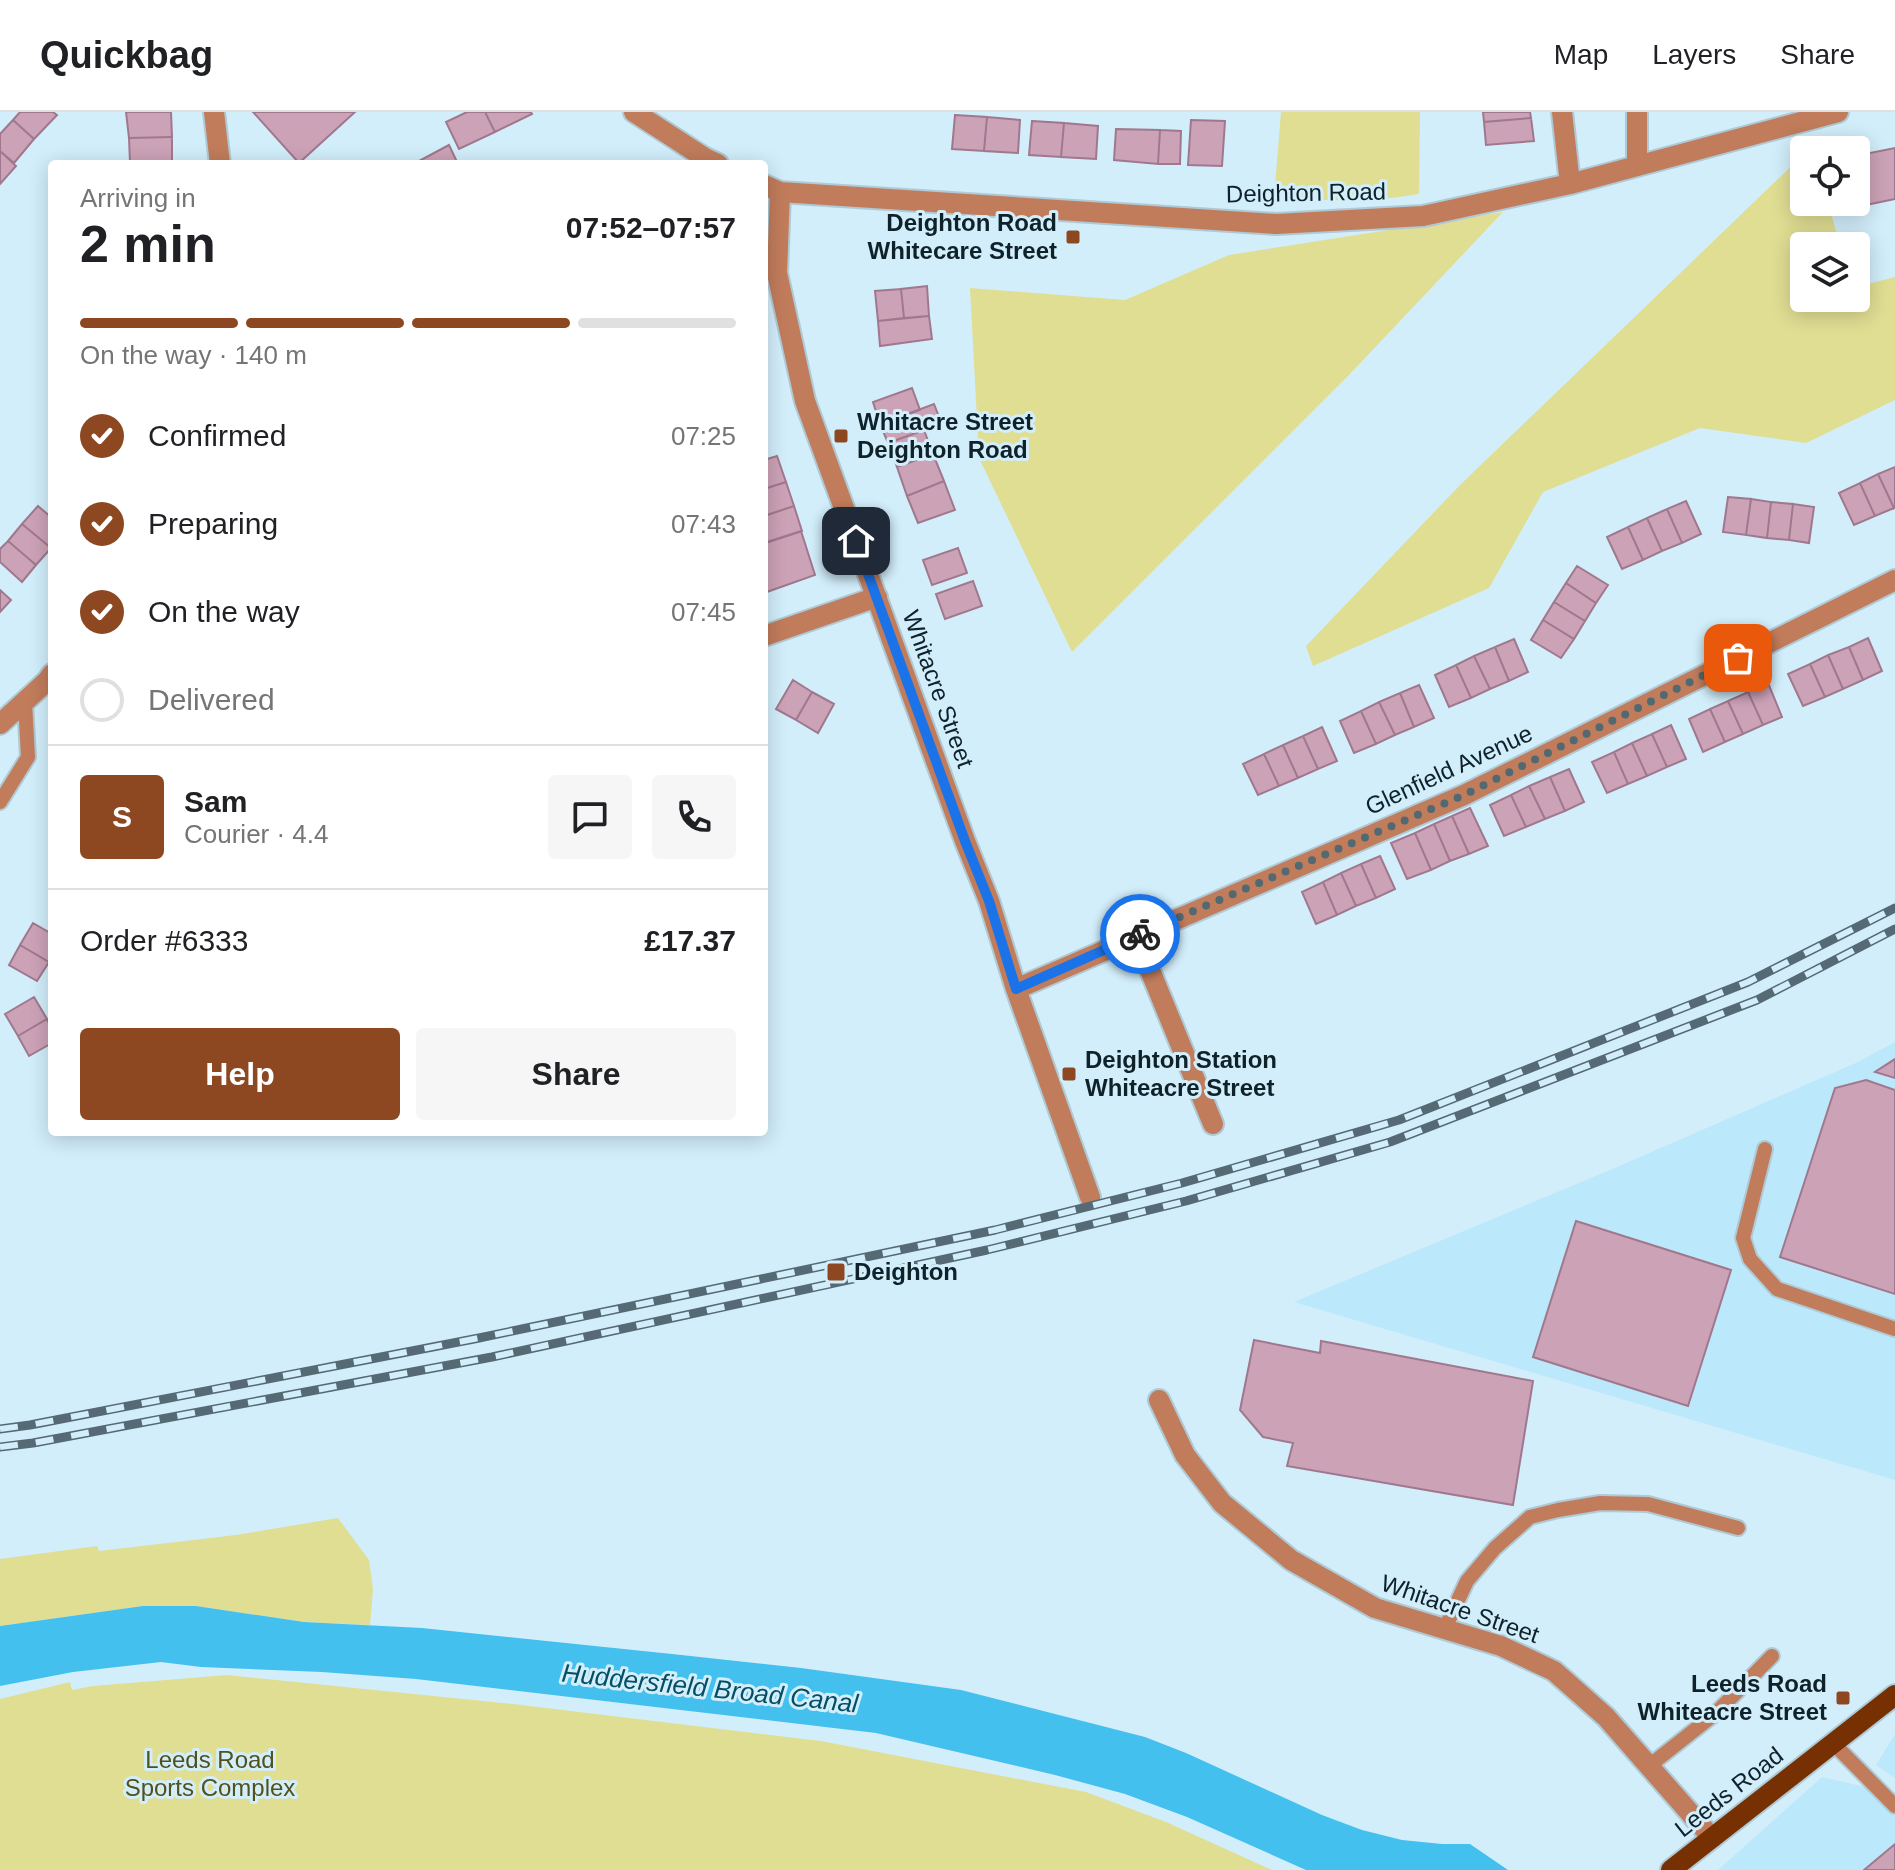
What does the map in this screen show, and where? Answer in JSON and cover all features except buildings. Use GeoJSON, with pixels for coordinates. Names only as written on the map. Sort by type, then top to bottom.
{"type":"FeatureCollection","features":[{"type":"Feature","properties":{"kind":"main road","name":"Leeds Road"},"geometry":{"type":"LineString","coordinates":[[1671,1870],[1895,1695]]}},
{"type":"Feature","properties":{"kind":"street"},"geometry":{"type":"LineString","coordinates":[[214,112],[220,160]]}},
{"type":"Feature","properties":{"kind":"street"},"geometry":{"type":"LineString","coordinates":[[634,112],[704,160]]}},
{"type":"Feature","properties":{"kind":"street"},"geometry":{"type":"LineString","coordinates":[[1562,112],[1570,184]]}},
{"type":"Feature","properties":{"kind":"street"},"geometry":{"type":"LineString","coordinates":[[1637,112],[1637,165]]}},
{"type":"Feature","properties":{"kind":"street","name":"Deighton Road"},"geometry":{"type":"LineString","coordinates":[[772,189],[1276,224],[1423,216],[1570,184],[1838,112]]}},
{"type":"Feature","properties":{"kind":"street","name":"Whitacre Street"},"geometry":{"type":"LineString","coordinates":[[772,189],[777,273],[805,401],[989,901],[1016,989]]}},
{"type":"Feature","properties":{"kind":"street","name":"Glenfield Avenue"},"geometry":{"type":"LineString","coordinates":[[1016,989],[1464,795],[1895,580]]}},
{"type":"Feature","properties":{"kind":"street"},"geometry":{"type":"LineString","coordinates":[[768,635],[877,597]]}},
{"type":"Feature","properties":{"kind":"street"},"geometry":{"type":"LineString","coordinates":[[0,724],[48,678]]}},
{"type":"Feature","properties":{"kind":"street"},"geometry":{"type":"LineString","coordinates":[[1136,936],[1213,1124]]}},
{"type":"Feature","properties":{"kind":"street"},"geometry":{"type":"LineString","coordinates":[[1016,989],[1090,1197]]}},
{"type":"Feature","properties":{"kind":"street","name":"Whitacre Street"},"geometry":{"type":"LineString","coordinates":[[1159,1400],[1185,1455],[1222,1503],[1291,1560],[1375,1608],[1501,1646],[1554,1671],[1606,1717],[1712,1838]]}},
{"type":"Feature","properties":{"kind":"lane"},"geometry":{"type":"LineString","coordinates":[[0,802],[28,757],[25,702]]}},
{"type":"Feature","properties":{"kind":"lane"},"geometry":{"type":"LineString","coordinates":[[1765,1149],[1743,1238],[1750,1259],[1777,1289],[1895,1329]]}},
{"type":"Feature","properties":{"kind":"lane"},"geometry":{"type":"LineString","coordinates":[[1445,1628],[1467,1581],[1495,1548],[1530,1517],[1600,1503],[1648,1504],[1738,1528]]}},
{"type":"Feature","properties":{"kind":"lane"},"geometry":{"type":"LineString","coordinates":[[1649,1766],[1716,1713],[1772,1656]]}},
{"type":"Feature","properties":{"kind":"lane"},"geometry":{"type":"LineString","coordinates":[[1833,1743],[1895,1806]]}},
{"type":"Feature","properties":{"kind":"shaded area"},"geometry":{"type":"Polygon","coordinates":[[[1895,1042],[1895,1480],[1294,1302],[1617,1167],[1858,1062],[1895,1042]]]}},
{"type":"Feature","properties":{"kind":"shaded area"},"geometry":{"type":"Polygon","coordinates":[[[1895,1734],[1895,1778],[1876,1765],[1895,1734]]]}},
{"type":"Feature","properties":{"kind":"shaded area"},"geometry":{"type":"Polygon","coordinates":[[[1822,1777],[1895,1794],[1895,1870],[1718,1870],[1822,1777]]]}},
{"type":"Feature","properties":{"kind":"green space"},"geometry":{"type":"Polygon","coordinates":[[[1281,112],[1420,112],[1419,194],[1365,200],[1274,198],[1281,112]]]}},
{"type":"Feature","properties":{"kind":"green space"},"geometry":{"type":"Polygon","coordinates":[[[1790,167],[1790,216],[1832,216],[1836,232],[1790,232],[1790,312],[1870,312],[1870,283],[1895,277],[1895,400],[1806,443],[1700,428],[1543,492],[1489,588],[1313,666],[1306,646],[1460,485],[1790,167]]]}},
{"type":"Feature","properties":{"kind":"green space"},"geometry":{"type":"Polygon","coordinates":[[[1503,212],[1349,375],[1072,652],[979,458],[970,288],[1125,300],[1229,255],[1503,212]]]}},
{"type":"Feature","properties":{"kind":"green space"},"geometry":{"type":"Polygon","coordinates":[[[338,1518],[369,1560],[373,1589],[370,1625],[304,1622],[196,1606],[143,1606],[0,1626],[0,1559],[97,1546],[99,1551],[236,1535],[338,1518]]]}},
{"type":"Feature","properties":{"kind":"green space","name":"Leeds Road Sports Complex"},"geometry":{"type":"Polygon","coordinates":[[[227,1675],[513,1704],[821,1741],[1086,1792],[1166,1822],[1272,1870],[0,1870],[0,1699],[70,1682],[72,1690],[227,1675]]]}},
{"type":"Feature","properties":{"kind":"water","name":"Huddersfield Broad Canal"},"geometry":{"type":"Polygon","coordinates":[[[143,1606],[196,1606],[304,1622],[422,1628],[801,1668],[961,1690],[1145,1737],[1362,1830],[1402,1840],[1470,1844],[1508,1870],[1306,1870],[1187,1817],[1125,1794],[876,1733],[416,1679],[161,1662],[73,1672],[0,1686],[0,1626],[143,1606]]]}},
{"type":"Feature","properties":{"kind":"railway"},"geometry":{"type":"LineString","coordinates":[[0,1429],[479,1338],[995,1230],[1182,1183],[1399,1120],[1748,982],[1895,908]]}},
{"type":"Feature","properties":{"kind":"railway"},"geometry":{"type":"LineString","coordinates":[[0,1447],[492,1357],[987,1250],[1186,1201],[1390,1142],[1757,1000],[1895,929]]}},
{"type":"Feature","properties":{"kind":"way so far"},"geometry":{"type":"LineString","coordinates":[[1140,934],[1464,795],[1738,658]]}},
{"type":"Feature","properties":{"kind":"place","name":"Deighton Road Whitecare Street"},"geometry":{"type":"Point","coordinates":[1073,237]}},
{"type":"Feature","properties":{"kind":"place","name":"Whitacre Street Deighton Road"},"geometry":{"type":"Point","coordinates":[841,436]}},
{"type":"Feature","properties":{"kind":"place","name":"Deighton Station Whiteacre Street"},"geometry":{"type":"Point","coordinates":[1069,1074]}},
{"type":"Feature","properties":{"kind":"place","name":"Deighton"},"geometry":{"type":"Point","coordinates":[836,1272]}},
{"type":"Feature","properties":{"kind":"place","name":"Leeds Road Whiteacre Street"},"geometry":{"type":"Point","coordinates":[1843,1698]}},
{"type":"Feature","properties":{"kind":"route"},"geometry":{"type":"LineString","coordinates":[[856,541],[989,901],[1016,989],[1140,934]]}}]}
